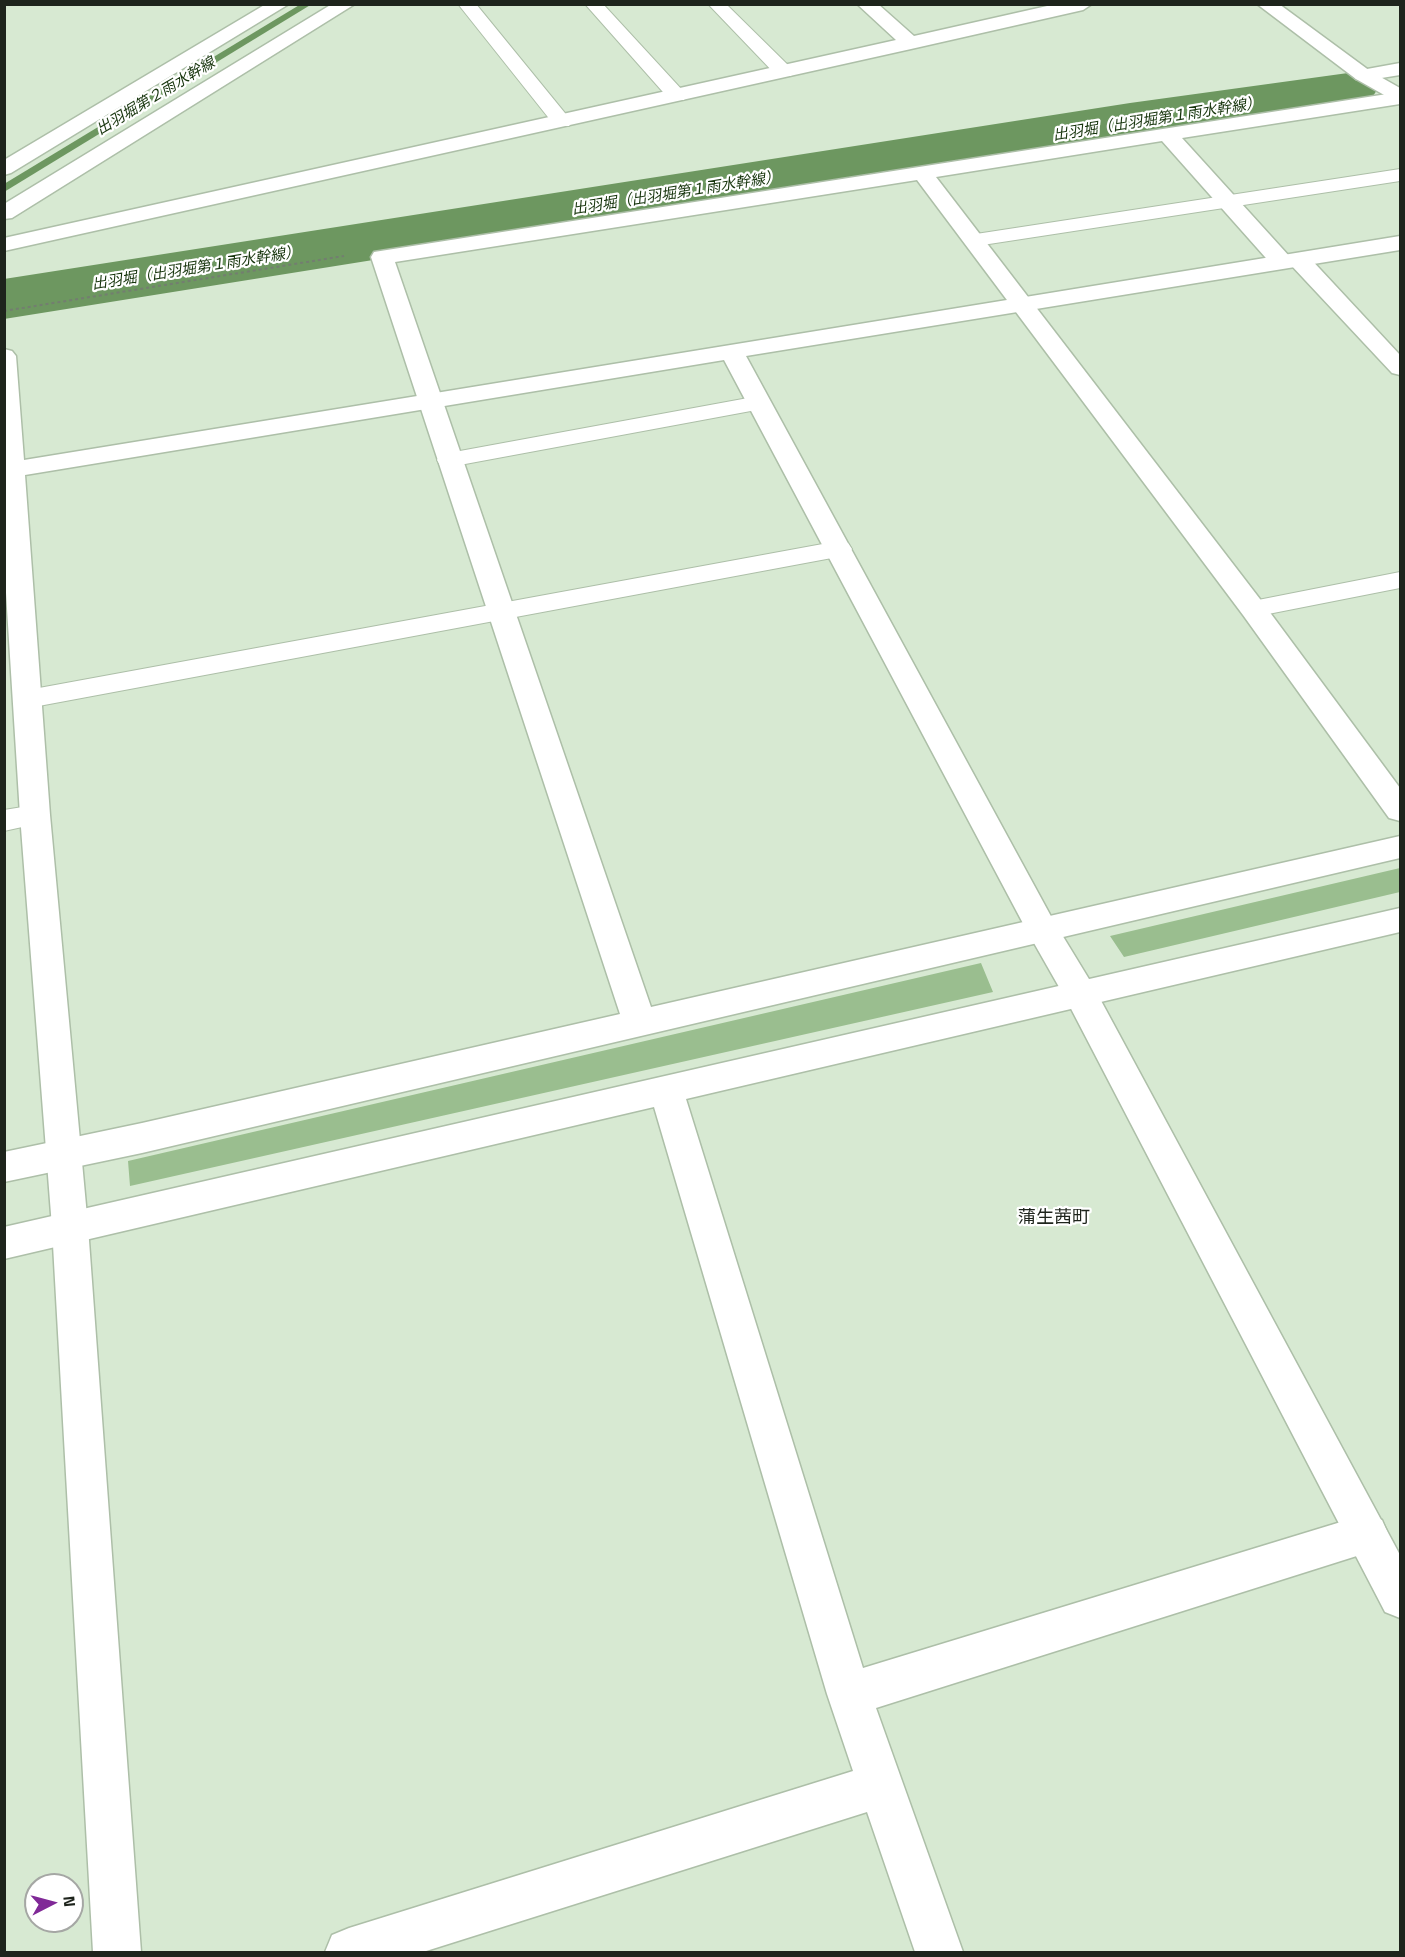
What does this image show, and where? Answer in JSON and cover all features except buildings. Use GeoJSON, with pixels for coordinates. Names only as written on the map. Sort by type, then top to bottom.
{"type":"FeatureCollection","features":[{"type":"Feature","properties":{"kind":"street"},"geometry":{"type":"LineString","coordinates":[[4,170],[280,4]]}},
{"type":"Feature","properties":{"kind":"street"},"geometry":{"type":"LineString","coordinates":[[4,213],[346,4]]}},
{"type":"Feature","properties":{"kind":"street"},"geometry":{"type":"LineString","coordinates":[[866,4],[911,43]]}},
{"type":"Feature","properties":{"kind":"street"},"geometry":{"type":"LineString","coordinates":[[4,245],[1083,4]]}},
{"type":"Feature","properties":{"kind":"street"},"geometry":{"type":"LineString","coordinates":[[1266,4],[1363,75],[1401,97]]}},
{"type":"Feature","properties":{"kind":"street"},"geometry":{"type":"LineString","coordinates":[[1363,75],[1401,69]]}},
{"type":"Feature","properties":{"kind":"street"},"geometry":{"type":"LineString","coordinates":[[639,1022],[382,257],[1401,97]]}},
{"type":"Feature","properties":{"kind":"street"},"geometry":{"type":"LineString","coordinates":[[1166,134],[1226,202],[1290,260],[1401,368]]}},
{"type":"Feature","properties":{"kind":"street"},"geometry":{"type":"LineString","coordinates":[[922,172],[976,240],[1401,810]]}},
{"type":"Feature","properties":{"kind":"street"},"geometry":{"type":"LineString","coordinates":[[12,470],[431,399],[1401,243]]}},
{"type":"Feature","properties":{"kind":"street"},"geometry":{"type":"LineString","coordinates":[[731,351],[1042,928],[1080,993],[1401,1597]]}},
{"type":"Feature","properties":{"kind":"street"},"geometry":{"type":"LineString","coordinates":[[4,356],[12,470],[10,547],[28,699],[20,818],[64,1154],[117,1953]]}},
{"type":"Feature","properties":{"kind":"street"},"geometry":{"type":"LineString","coordinates":[[4,1167],[1401,847]]}},
{"type":"Feature","properties":{"kind":"street"},"geometry":{"type":"LineString","coordinates":[[4,1243],[1401,920]]}},
{"type":"Feature","properties":{"kind":"street"},"geometry":{"type":"LineString","coordinates":[[666,1090],[849,1694],[939,1953]]}},
{"type":"Feature","properties":{"kind":"street"},"geometry":{"type":"LineString","coordinates":[[849,1694],[1367,1534]]}},
{"type":"Feature","properties":{"kind":"street"},"geometry":{"type":"LineString","coordinates":[[349,1953],[880,1785]]}},
{"type":"Feature","properties":{"kind":"lane"},"geometry":{"type":"LineString","coordinates":[[466,4],[562,122]]}},
{"type":"Feature","properties":{"kind":"lane"},"geometry":{"type":"LineString","coordinates":[[593,4],[677,96]]}},
{"type":"Feature","properties":{"kind":"lane"},"geometry":{"type":"LineString","coordinates":[[716,4],[784,72]]}},
{"type":"Feature","properties":{"kind":"lane"},"geometry":{"type":"LineString","coordinates":[[976,240],[1401,175]]}},
{"type":"Feature","properties":{"kind":"lane"},"geometry":{"type":"LineString","coordinates":[[449,460],[759,403]]}},
{"type":"Feature","properties":{"kind":"lane"},"geometry":{"type":"LineString","coordinates":[[28,699],[839,549]]}},
{"type":"Feature","properties":{"kind":"lane"},"geometry":{"type":"LineString","coordinates":[[1253,609],[1401,580]]}},
{"type":"Feature","properties":{"kind":"path"},"geometry":{"type":"LineString","coordinates":[[4,311],[360,254],[382,257]]}},
{"type":"Feature","properties":{"kind":"green space"},"geometry":{"type":"Polygon","coordinates":[[[1400,868],[1400,892],[1124,957],[1110,936],[1400,868]]]}},
{"type":"Feature","properties":{"kind":"green space"},"geometry":{"type":"Polygon","coordinates":[[[981,963],[993,992],[130,1186],[128,1161],[981,963]]]}},
{"type":"Feature","properties":{"kind":"waterway","name":"出羽堀第２雨水幹線"},"geometry":{"type":"LineString","coordinates":[[4,189],[308,4]]}},
{"type":"Feature","properties":{"kind":"waterway","name":"出羽堀（出羽堀第１雨水幹線）"},"geometry":{"type":"LineString","coordinates":[[4,299],[1130,121],[1348,90]]}},
{"type":"Feature","properties":{"kind":"district","name":"蒲生茜町"},"geometry":{"type":"Point","coordinates":[1054,1219]}}]}
